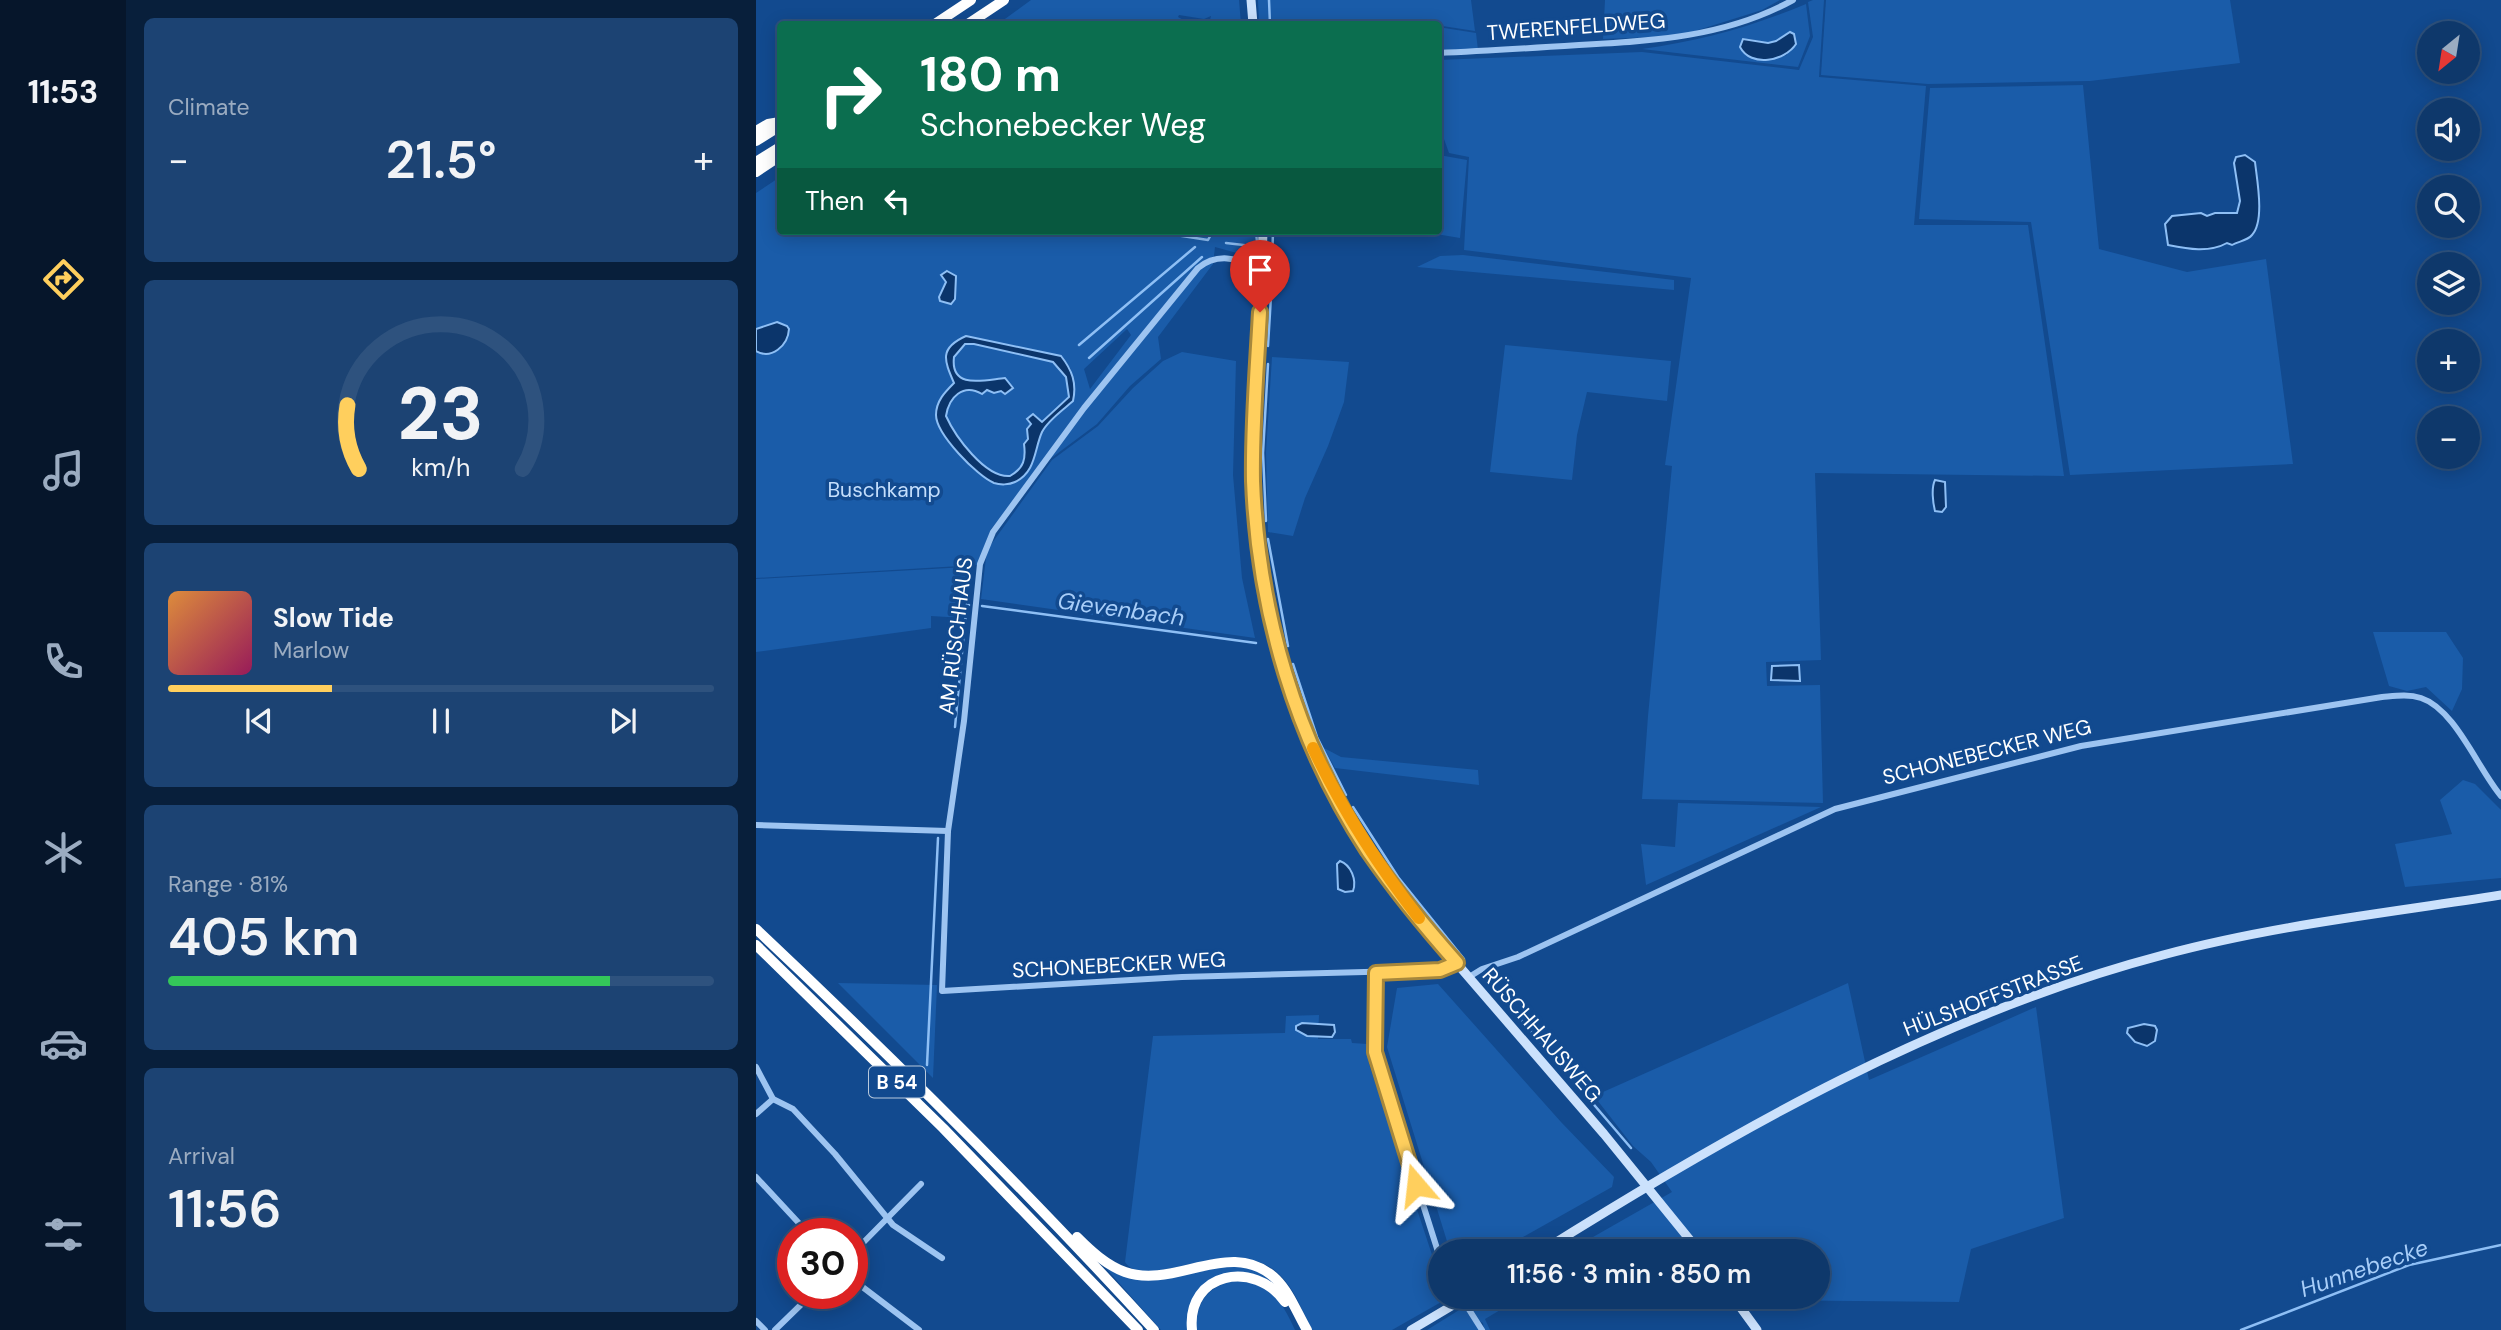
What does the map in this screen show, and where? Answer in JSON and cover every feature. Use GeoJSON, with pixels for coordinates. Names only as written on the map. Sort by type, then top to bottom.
{"type":"FeatureCollection","features":[{"type":"Feature","properties":{"kind":"highway"},"geometry":{"type":"LineString","coordinates":[[940,21],[971,0]]}},
{"type":"Feature","properties":{"kind":"highway"},"geometry":{"type":"LineString","coordinates":[[972,21],[1004,0]]}},
{"type":"Feature","properties":{"kind":"highway"},"geometry":{"type":"LineString","coordinates":[[756,131],[768,124],[777,124]]}},
{"type":"Feature","properties":{"kind":"highway"},"geometry":{"type":"LineString","coordinates":[[756,141],[777,126]]}},
{"type":"Feature","properties":{"kind":"highway"},"geometry":{"type":"LineString","coordinates":[[756,162],[777,149]]}},
{"type":"Feature","properties":{"kind":"highway"},"geometry":{"type":"LineString","coordinates":[[756,172],[777,158]]}},
{"type":"Feature","properties":{"kind":"highway","name":"B 54"},"geometry":{"type":"LineString","coordinates":[[756,929],[991,1159],[1154,1330]]}},
{"type":"Feature","properties":{"kind":"highway","name":"B 54"},"geometry":{"type":"LineString","coordinates":[[756,945],[986,1171],[1138,1330]]}},
{"type":"Feature","properties":{"kind":"highway"},"geometry":{"type":"LineString","coordinates":[[991,1159],[1020,1178],[1092,1252],[1111,1266],[1132,1275],[1153,1276],[1222,1262],[1250,1264],[1277,1280],[1290,1297],[1307,1330]]}},
{"type":"Feature","properties":{"kind":"highway"},"geometry":{"type":"LineString","coordinates":[[1192,1330],[1194,1308],[1205,1290],[1223,1278],[1242,1276],[1260,1280],[1273,1287],[1287,1304],[1299,1330]]}},
{"type":"Feature","properties":{"kind":"main road"},"geometry":{"type":"LineString","coordinates":[[1251,0],[1253,21]]}},
{"type":"Feature","properties":{"kind":"main road","name":"RÜSCHHAUSWEG"},"geometry":{"type":"LineString","coordinates":[[1263,235],[1253,479],[1259,557],[1279,651],[1309,740],[1346,814],[1390,881],[1648,1185],[1690,1239]]}},
{"type":"Feature","properties":{"kind":"main road","name":"HÜLSHOFFSTRASSE"},"geometry":{"type":"LineString","coordinates":[[1561,1239],[1648,1185],[1799,1100],[1881,1059],[1972,1019],[2066,984],[2161,955],[2247,935],[2501,895]]}},
{"type":"Feature","properties":{"kind":"main road"},"geometry":{"type":"LineString","coordinates":[[1411,1330],[1445,1309]]}},
{"type":"Feature","properties":{"kind":"main road"},"geometry":{"type":"LineString","coordinates":[[1742,1309],[1757,1330]]}},
{"type":"Feature","properties":{"kind":"street","name":"TWERENFELDWEG"},"geometry":{"type":"LineString","coordinates":[[1442,53],[1682,38],[1744,22],[1793,0]]}},
{"type":"Feature","properties":{"kind":"street","name":"AM RÜSCHHAUS"},"geometry":{"type":"LineString","coordinates":[[948,831],[964,721],[980,564],[993,531],[1077,417],[1198,268],[1219,257],[1262,268]]}},
{"type":"Feature","properties":{"kind":"street","name":"SCHONEBECKER WEG"},"geometry":{"type":"LineString","coordinates":[[1469,977],[1482,969],[1518,957],[1826,813],[2046,754],[2115,739],[2382,697],[2413,696],[2424,699],[2440,710],[2501,796]]}},
{"type":"Feature","properties":{"kind":"street"},"geometry":{"type":"LineString","coordinates":[[756,825],[948,831]]}},
{"type":"Feature","properties":{"kind":"street","name":"SCHONEBECKER WEG"},"geometry":{"type":"LineString","coordinates":[[948,831],[942,991],[1182,977],[1440,970],[1457,963]]}},
{"type":"Feature","properties":{"kind":"street"},"geometry":{"type":"LineString","coordinates":[[1376,973],[1375,1042],[1378,1063],[1434,1239]]}},
{"type":"Feature","properties":{"kind":"street"},"geometry":{"type":"LineString","coordinates":[[756,1067],[773,1099],[793,1109],[835,1154],[887,1218],[942,1258]]}},
{"type":"Feature","properties":{"kind":"street"},"geometry":{"type":"LineString","coordinates":[[756,1114],[773,1099]]}},
{"type":"Feature","properties":{"kind":"street"},"geometry":{"type":"LineString","coordinates":[[756,1177],[794,1218]]}},
{"type":"Feature","properties":{"kind":"street"},"geometry":{"type":"LineString","coordinates":[[868,1238],[920,1184]]}},
{"type":"Feature","properties":{"kind":"street"},"geometry":{"type":"LineString","coordinates":[[868,1291],[919,1330]]}},
{"type":"Feature","properties":{"kind":"street"},"geometry":{"type":"LineString","coordinates":[[775,1330],[797,1309]]}},
{"type":"Feature","properties":{"kind":"street"},"geometry":{"type":"LineString","coordinates":[[1470,1309],[1482,1330]]}},
{"type":"Feature","properties":{"kind":"street"},"geometry":{"type":"LineString","coordinates":[[756,1321],[765,1330]]}},
{"type":"Feature","properties":{"kind":"green space"},"geometry":{"type":"Polygon","coordinates":[[[1031,0],[1239,0],[1241,21],[1210,21],[1211,16],[1204,19],[1179,15],[1178,17],[1185,21],[1002,21],[1031,0]]]}},
{"type":"Feature","properties":{"kind":"green space"},"geometry":{"type":"Polygon","coordinates":[[[1258,0],[1471,0],[1475,31],[1442,26],[1442,21],[1259,21],[1258,0]]]}},
{"type":"Feature","properties":{"kind":"green space"},"geometry":{"type":"Polygon","coordinates":[[[1605,0],[1780,0],[1762,10],[1679,36],[1603,39],[1605,0]]]}},
{"type":"Feature","properties":{"kind":"green space"},"geometry":{"type":"Polygon","coordinates":[[[1824,0],[1819,77],[1926,86],[1914,225],[2028,225],[2064,476],[1815,473],[1821,660],[1766,662],[1767,686],[1820,685],[1823,803],[1642,799],[1672,466],[1665,465],[1691,278],[1464,250],[1469,157],[1449,153],[1442,133],[1442,60],[1642,52],[1799,70],[1813,37],[1808,2],[1824,0]]]}},
{"type":"Feature","properties":{"kind":"green space"},"geometry":{"type":"Polygon","coordinates":[[[1826,0],[2230,0],[2240,63],[2090,81],[1928,84],[1821,75],[1826,0]]]}},
{"type":"Feature","properties":{"kind":"green space"},"geometry":{"type":"Polygon","coordinates":[[[1806,4],[1810,36],[1798,67],[1642,49],[1725,32],[1806,4]],[[1785,34],[1774,41],[1743,39],[1741,43],[1743,52],[1754,57],[1770,59],[1787,55],[1785,34]]]}},
{"type":"Feature","properties":{"kind":"green space"},"geometry":{"type":"Polygon","coordinates":[[[1442,28],[1476,33],[1478,50],[1442,50],[1442,28]]]}},
{"type":"Feature","properties":{"kind":"green space"},"geometry":{"type":"Polygon","coordinates":[[[2083,85],[2099,249],[2187,272],[2266,259],[2293,464],[2070,475],[2031,222],[1919,219],[1930,88],[2083,85]]]}},
{"type":"Feature","properties":{"kind":"green space"},"geometry":{"type":"Polygon","coordinates":[[[1442,156],[1467,160],[1460,238],[1442,235],[1442,156]]]}},
{"type":"Feature","properties":{"kind":"green space","name":"Buschkamp"},"geometry":{"type":"Polygon","coordinates":[[[777,179],[777,235],[1255,235],[1256,252],[1244,255],[1215,247],[1213,264],[1158,337],[1161,359],[1130,386],[1097,424],[1050,459],[991,529],[977,565],[756,578],[756,193],[777,179]],[[1127,329],[1084,369],[1090,389],[1131,335],[1127,329]],[[966,336],[948,351],[946,361],[954,383],[939,401],[936,415],[947,437],[980,474],[997,484],[1032,465],[1043,429],[1072,401],[1071,369],[1061,356],[966,336]]]}},
{"type":"Feature","properties":{"kind":"green space"},"geometry":{"type":"Polygon","coordinates":[[[1463,255],[1674,280],[1674,290],[1417,267],[1440,256],[1463,255]]]}},
{"type":"Feature","properties":{"kind":"green space"},"geometry":{"type":"Polygon","coordinates":[[[965,344],[1054,362],[1066,377],[1069,397],[1042,423],[1031,424],[1023,463],[1010,476],[1000,475],[981,463],[956,434],[946,416],[950,400],[958,393],[987,389],[1005,378],[970,381],[957,374],[954,357],[965,344]]]}},
{"type":"Feature","properties":{"kind":"green space"},"geometry":{"type":"Polygon","coordinates":[[[1505,345],[1671,361],[1667,401],[1587,392],[1577,435],[1572,480],[1490,472],[1505,345]]]}},
{"type":"Feature","properties":{"kind":"green space"},"geometry":{"type":"Polygon","coordinates":[[[1182,352],[1236,361],[1233,475],[1242,578],[1255,638],[981,599],[987,550],[1052,460],[1098,426],[1133,388],[1163,361],[1182,352]]]}},
{"type":"Feature","properties":{"kind":"green space"},"geometry":{"type":"Polygon","coordinates":[[[1272,357],[1349,362],[1344,402],[1305,498],[1293,536],[1268,532],[1266,452],[1272,357]]]}},
{"type":"Feature","properties":{"kind":"green space"},"geometry":{"type":"Polygon","coordinates":[[[966,567],[963,618],[931,616],[931,628],[756,652],[756,579],[966,567]]]}},
{"type":"Feature","properties":{"kind":"green space"},"geometry":{"type":"Polygon","coordinates":[[[2373,632],[2446,632],[2463,658],[2462,689],[2452,711],[2426,687],[2407,691],[2389,686],[2373,632]]]}},
{"type":"Feature","properties":{"kind":"green space"},"geometry":{"type":"Polygon","coordinates":[[[1324,748],[1341,757],[1478,770],[1479,785],[1335,768],[1324,748]]]}},
{"type":"Feature","properties":{"kind":"green space"},"geometry":{"type":"Polygon","coordinates":[[[2463,780],[2475,784],[2501,810],[2501,878],[2405,887],[2395,844],[2452,834],[2440,800],[2463,780]]]}},
{"type":"Feature","properties":{"kind":"green space"},"geometry":{"type":"Polygon","coordinates":[[[1678,803],[1821,807],[1646,885],[1641,844],[1675,847],[1678,803]]]}},
{"type":"Feature","properties":{"kind":"green space"},"geometry":{"type":"Polygon","coordinates":[[[838,983],[937,985],[933,1078],[838,983]]]}},
{"type":"Feature","properties":{"kind":"green space"},"geometry":{"type":"Polygon","coordinates":[[[1848,983],[1869,1080],[2036,1007],[2064,1218],[1971,1249],[1959,1302],[1830,1301],[1830,1239],[1590,1239],[1672,1192],[1651,1162],[1633,1146],[1594,1096],[1848,983]]]}},
{"type":"Feature","properties":{"kind":"green space"},"geometry":{"type":"Polygon","coordinates":[[[1438,984],[1561,1122],[1614,1177],[1612,1187],[1519,1239],[1446,1239],[1387,1047],[1397,988],[1438,984]]]}},
{"type":"Feature","properties":{"kind":"green space"},"geometry":{"type":"Polygon","coordinates":[[[1319,1015],[1318,1039],[1351,1039],[1352,1043],[1367,1044],[1369,1064],[1428,1243],[1429,1309],[1392,1330],[1312,1330],[1285,1280],[1260,1262],[1238,1258],[1215,1259],[1151,1271],[1136,1270],[1125,1262],[1153,1036],[1285,1033],[1286,1016],[1319,1015]]]}},
{"type":"Feature","properties":{"kind":"green space"},"geometry":{"type":"Polygon","coordinates":[[[1104,1266],[1117,1272],[1249,1266],[1280,1287],[1265,1279],[1209,1282],[1189,1330],[1161,1330],[1104,1266]]]}},
{"type":"Feature","properties":{"kind":"green space"},"geometry":{"type":"Polygon","coordinates":[[[1239,1279],[1274,1296],[1295,1330],[1195,1330],[1199,1309],[1206,1295],[1219,1286],[1239,1279]]]}},
{"type":"Feature","properties":{"kind":"green space"},"geometry":{"type":"Polygon","coordinates":[[[1461,1309],[1465,1309],[1479,1330],[1427,1330],[1461,1309]]]}},
{"type":"Feature","properties":{"kind":"green space"},"geometry":{"type":"Polygon","coordinates":[[[1472,1309],[1502,1309],[1485,1319],[1490,1330],[1484,1330],[1483,1323],[1477,1320],[1472,1309]]]}},
{"type":"Feature","properties":{"kind":"shaded area"},"geometry":{"type":"Polygon","coordinates":[[[1790,32],[1794,34],[1796,44],[1784,55],[1776,58],[1752,58],[1740,47],[1743,39],[1768,43],[1790,32]]]}},
{"type":"Feature","properties":{"kind":"shaded area"},"geometry":{"type":"Polygon","coordinates":[[[2245,155],[2255,162],[2258,189],[2258,220],[2252,235],[2232,245],[2227,243],[2206,249],[2168,245],[2165,224],[2172,216],[2237,213],[2240,201],[2234,163],[2236,157],[2245,155]]]}},
{"type":"Feature","properties":{"kind":"shaded area"},"geometry":{"type":"Polygon","coordinates":[[[947,271],[956,276],[955,299],[951,304],[940,301],[939,297],[946,282],[941,275],[947,271]]]}},
{"type":"Feature","properties":{"kind":"shaded area"},"geometry":{"type":"Polygon","coordinates":[[[777,322],[789,329],[786,341],[778,350],[767,354],[756,351],[756,329],[777,322]]]}},
{"type":"Feature","properties":{"kind":"shaded area"},"geometry":{"type":"Polygon","coordinates":[[[966,336],[1061,356],[1071,372],[1074,383],[1073,401],[1052,419],[1042,432],[1031,467],[1022,478],[1013,483],[994,483],[978,472],[950,443],[938,423],[936,415],[939,401],[954,383],[946,355],[951,345],[966,336]],[[965,344],[954,357],[957,374],[970,381],[1005,378],[1013,388],[1005,394],[987,390],[982,394],[963,391],[950,403],[946,416],[956,434],[981,463],[1000,475],[1010,476],[1023,463],[1024,444],[1028,439],[1027,429],[1031,424],[1027,419],[1033,414],[1042,422],[1069,397],[1066,377],[1053,362],[965,344]]]}},
{"type":"Feature","properties":{"kind":"shaded area"},"geometry":{"type":"Polygon","coordinates":[[[1935,480],[1945,482],[1946,507],[1942,512],[1935,511],[1934,508],[1935,480]]]}},
{"type":"Feature","properties":{"kind":"shaded area"},"geometry":{"type":"Polygon","coordinates":[[[1799,665],[1800,681],[1771,680],[1772,666],[1799,665]]]}},
{"type":"Feature","properties":{"kind":"shaded area"},"geometry":{"type":"Polygon","coordinates":[[[1340,861],[1352,873],[1353,891],[1338,889],[1337,864],[1340,861]]]}},
{"type":"Feature","properties":{"kind":"shaded area"},"geometry":{"type":"Polygon","coordinates":[[[1302,1023],[1334,1025],[1335,1032],[1332,1037],[1307,1036],[1296,1030],[1296,1026],[1302,1023]]]}},
{"type":"Feature","properties":{"kind":"shaded area"},"geometry":{"type":"Polygon","coordinates":[[[2144,1024],[2155,1026],[2157,1030],[2155,1041],[2147,1046],[2135,1042],[2127,1033],[2128,1028],[2144,1024]]]}},
{"type":"Feature","properties":{"kind":"waterway","name":"Gievenbach"},"geometry":{"type":"LineString","coordinates":[[1269,0],[1270,21]]}},
{"type":"Feature","properties":{"kind":"waterway"},"geometry":{"type":"LineString","coordinates":[[1176,235],[1208,240],[1211,235]]}},
{"type":"Feature","properties":{"kind":"waterway"},"geometry":{"type":"LineString","coordinates":[[1226,243],[1252,246],[1257,243],[1256,235]]}},
{"type":"Feature","properties":{"kind":"waterway","name":"Gievenbach"},"geometry":{"type":"LineString","coordinates":[[1272,265],[1273,235]]}},
{"type":"Feature","properties":{"kind":"waterway"},"geometry":{"type":"LineString","coordinates":[[1079,345],[1195,247]]}},
{"type":"Feature","properties":{"kind":"waterway"},"geometry":{"type":"LineString","coordinates":[[1089,358],[1202,257]]}},
{"type":"Feature","properties":{"kind":"waterway","name":"Gievenbach"},"geometry":{"type":"LineString","coordinates":[[1268,346],[1272,279]]}},
{"type":"Feature","properties":{"kind":"waterway","name":"Gievenbach"},"geometry":{"type":"LineString","coordinates":[[1266,521],[1263,453],[1268,364]]}},
{"type":"Feature","properties":{"kind":"waterway","name":"Gievenbach"},"geometry":{"type":"LineString","coordinates":[[1268,539],[1288,646]]}},
{"type":"Feature","properties":{"kind":"waterway","name":"Gievenbach"},"geometry":{"type":"LineString","coordinates":[[965,622],[967,604],[969,605]]}},
{"type":"Feature","properties":{"kind":"waterway","name":"Gievenbach"},"geometry":{"type":"LineString","coordinates":[[982,606],[1256,643]]}},
{"type":"Feature","properties":{"kind":"waterway","name":"Gievenbach"},"geometry":{"type":"LineString","coordinates":[[955,727],[964,631]]}},
{"type":"Feature","properties":{"kind":"waterway"},"geometry":{"type":"LineString","coordinates":[[1293,664],[1317,737],[1346,795]]}},
{"type":"Feature","properties":{"kind":"waterway"},"geometry":{"type":"LineString","coordinates":[[1353,807],[1398,877],[1464,959]]}},
{"type":"Feature","properties":{"kind":"waterway","name":"Gievenbach"},"geometry":{"type":"LineString","coordinates":[[927,1065],[938,838]]}},
{"type":"Feature","properties":{"kind":"waterway"},"geometry":{"type":"LineString","coordinates":[[1489,982],[1631,1148]]}},
{"type":"Feature","properties":{"kind":"waterway","name":"Hunnebecke"},"geometry":{"type":"LineString","coordinates":[[2241,1330],[2409,1265],[2501,1245]]}},
{"type":"Feature","properties":{"kind":"slow traffic"},"geometry":{"type":"LineString","coordinates":[[1313,748],[1346,814],[1368,850],[1419,918]]}},
{"type":"Feature","properties":{"kind":"route"},"geometry":{"type":"LineString","coordinates":[[1260,312],[1254,421],[1254,499],[1264,588],[1293,698],[1328,779],[1368,850],[1422,923],[1457,963],[1440,970],[1376,973],[1375,1052],[1416,1185]]}}]}
